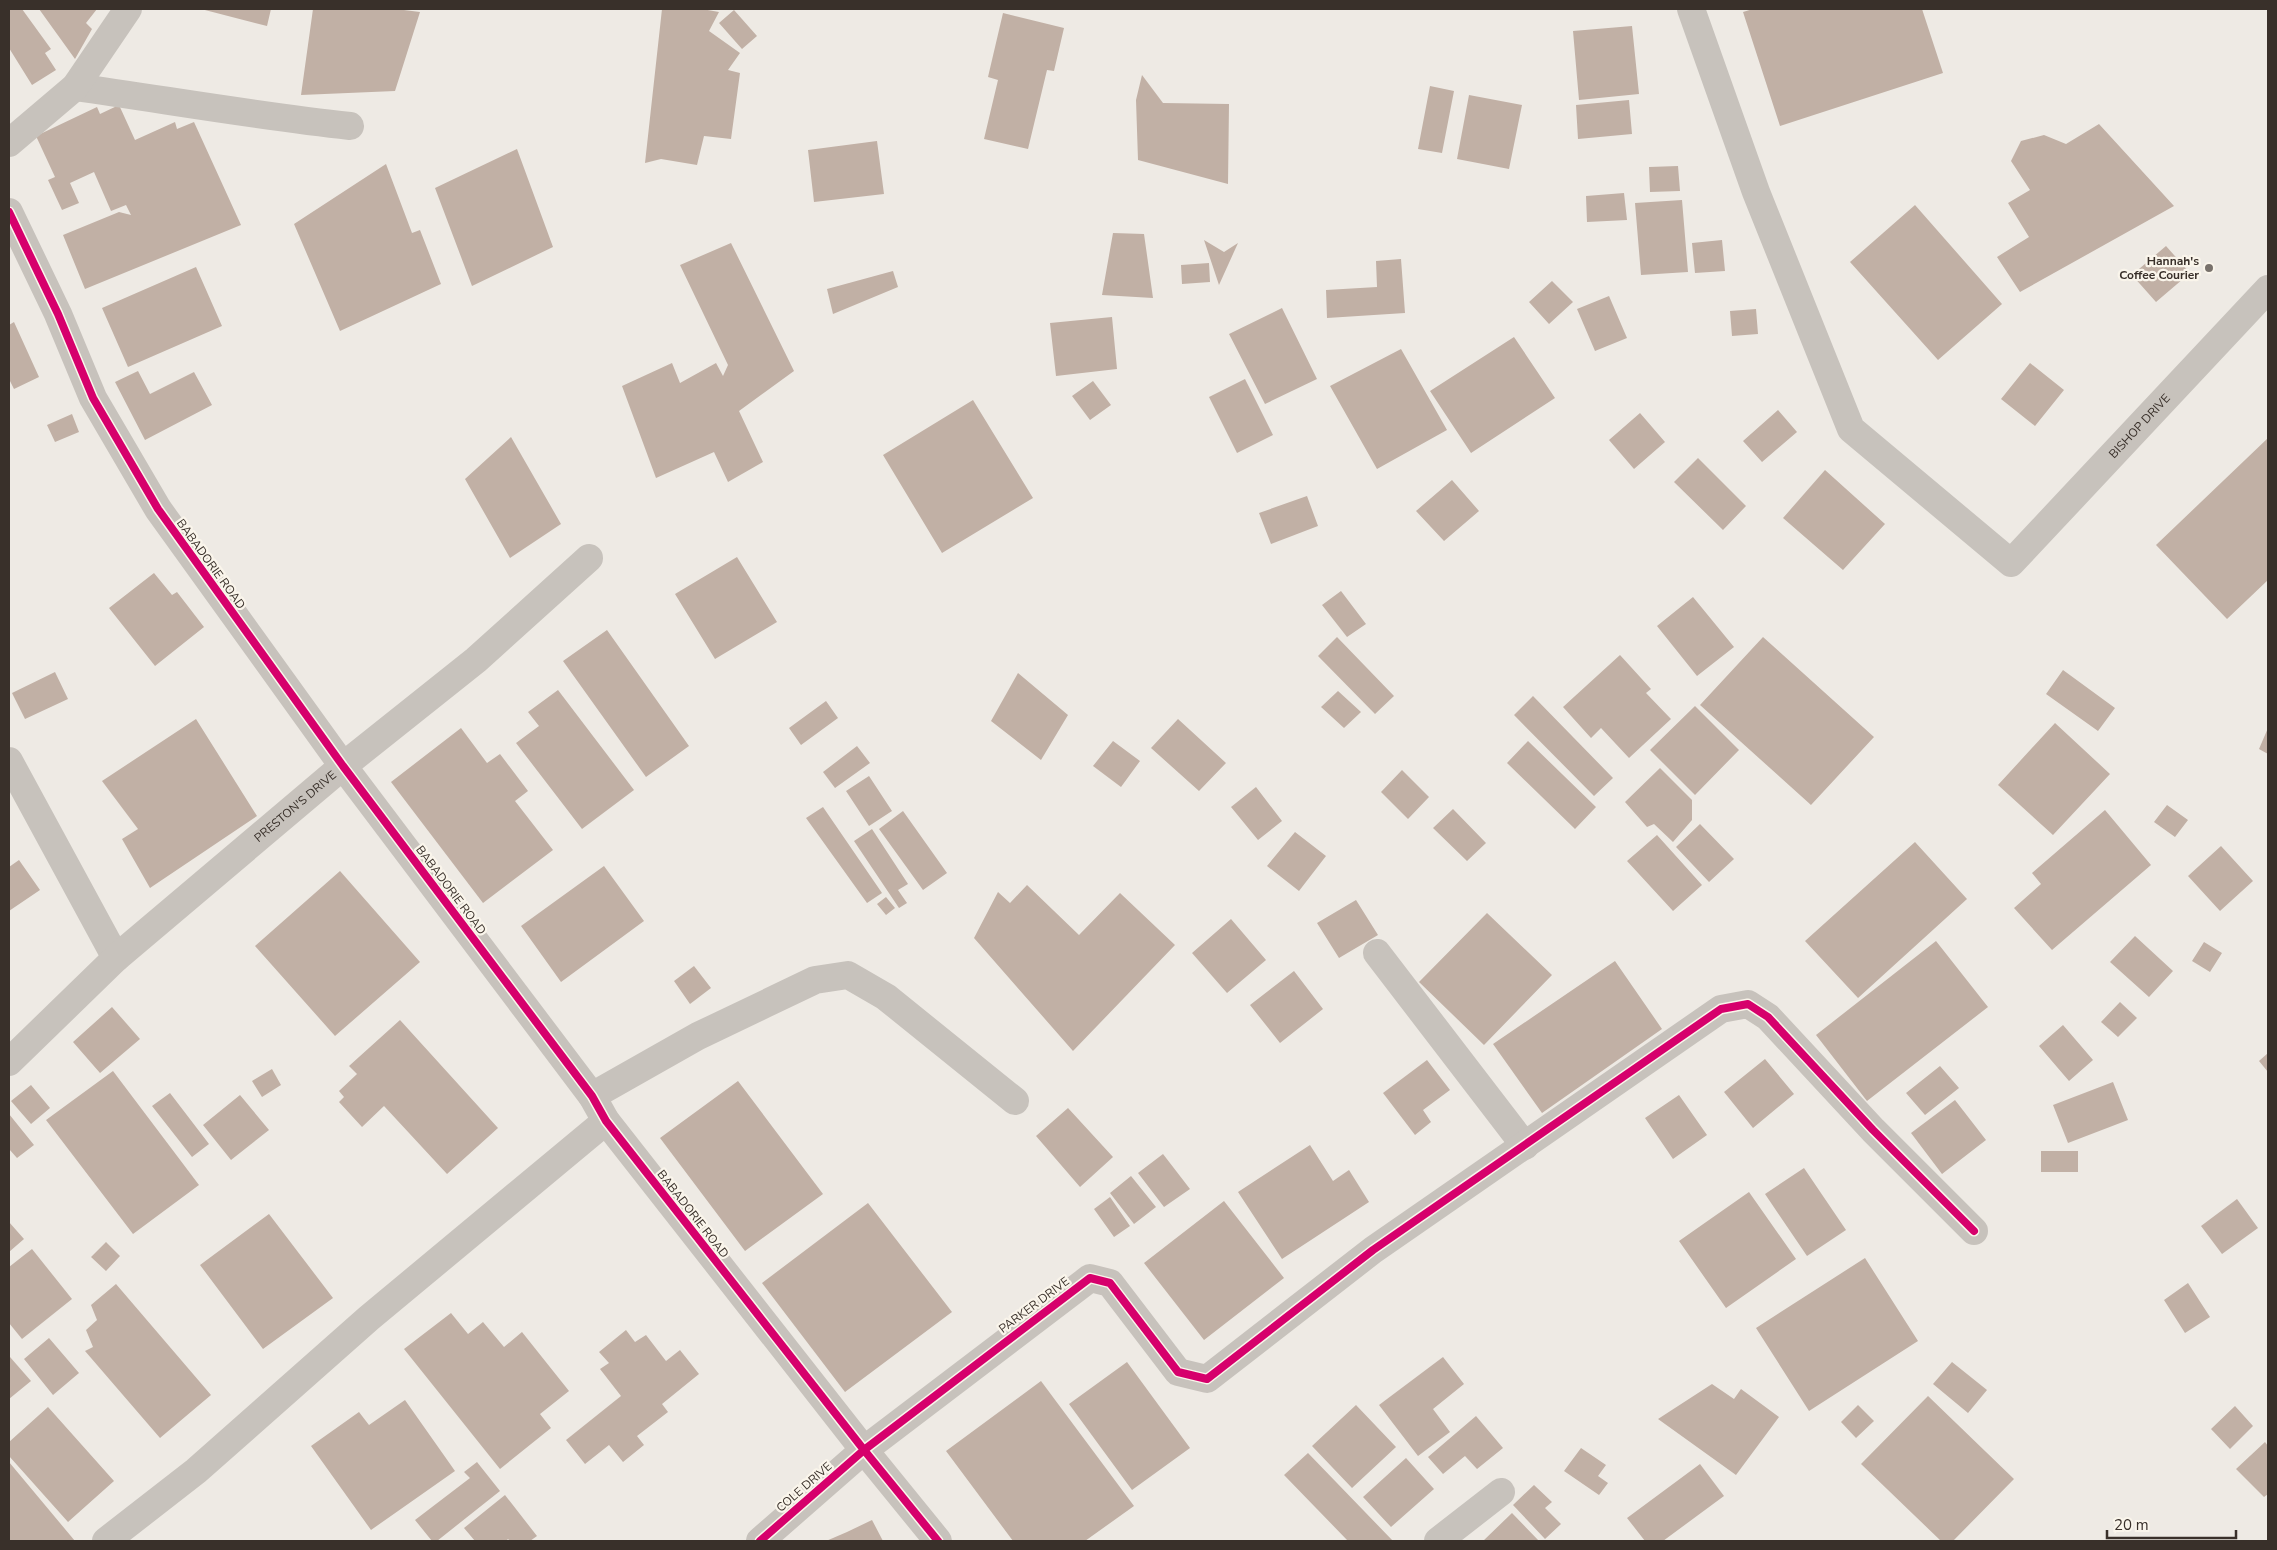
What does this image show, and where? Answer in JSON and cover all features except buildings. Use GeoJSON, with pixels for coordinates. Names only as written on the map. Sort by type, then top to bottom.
{"type":"FeatureCollection","features":[{"type":"Feature","properties":{"kind":"street"},"geometry":{"type":"LineString","coordinates":[[9,143],[75,87],[128,9]]}},
{"type":"Feature","properties":{"kind":"street","name":"BISHOP DRIVE"},"geometry":{"type":"LineString","coordinates":[[1691,9],[1756,192],[1851,429],[2011,563],[2268,289]]}},
{"type":"Feature","properties":{"kind":"street"},"geometry":{"type":"LineString","coordinates":[[75,87],[192,103],[272,117],[350,126]]}},
{"type":"Feature","properties":{"kind":"street","name":"BABADORIE ROAD"},"geometry":{"type":"LineString","coordinates":[[9,212],[58,314],[93,398],[158,509],[343,766],[592,1096],[606,1121],[864,1450],[938,1541]]}},
{"type":"Feature","properties":{"kind":"street","name":"PRESTON'S DRIVE"},"geometry":{"type":"LineString","coordinates":[[9,1062],[116,958],[343,766],[476,660],[589,558]]}},
{"type":"Feature","properties":{"kind":"street"},"geometry":{"type":"LineString","coordinates":[[9,761],[116,958]]}},
{"type":"Feature","properties":{"kind":"street"},"geometry":{"type":"LineString","coordinates":[[1377,953],[1525,1146],[1721,1009],[1748,1004],[1768,1016],[1873,1130],[1974,1231]]}},
{"type":"Feature","properties":{"kind":"street"},"geometry":{"type":"LineString","coordinates":[[592,1096],[698,1036],[815,980],[848,975],[886,997],[1015,1100]]}},
{"type":"Feature","properties":{"kind":"street"},"geometry":{"type":"LineString","coordinates":[[106,1541],[196,1471],[369,1318],[606,1121]]}},
{"type":"Feature","properties":{"kind":"street","name":"PARKER DRIVE"},"geometry":{"type":"LineString","coordinates":[[864,1450],[1090,1278],[1110,1283],[1178,1372],[1207,1379],[1373,1250],[1525,1146]]}},
{"type":"Feature","properties":{"kind":"street","name":"COLE DRIVE"},"geometry":{"type":"LineString","coordinates":[[760,1541],[864,1450]]}},
{"type":"Feature","properties":{"kind":"street"},"geometry":{"type":"LineString","coordinates":[[1438,1541],[1501,1492]]}},
{"type":"Feature","properties":{"kind":"cycle path"},"geometry":{"type":"LineString","coordinates":[[9,212],[58,314],[93,398],[158,509],[343,766],[592,1096],[606,1121],[864,1450],[938,1541]]}},
{"type":"Feature","properties":{"kind":"cycle path"},"geometry":{"type":"LineString","coordinates":[[760,1541],[864,1450],[1090,1278],[1110,1283],[1178,1372],[1207,1379],[1373,1250],[1721,1009],[1748,1004],[1768,1017],[1873,1130],[1974,1231]]}},
{"type":"Feature","properties":{"kind":"place","name":"Hannah's Coffee Courier"},"geometry":{"type":"Point","coordinates":[2209,268]}}]}
